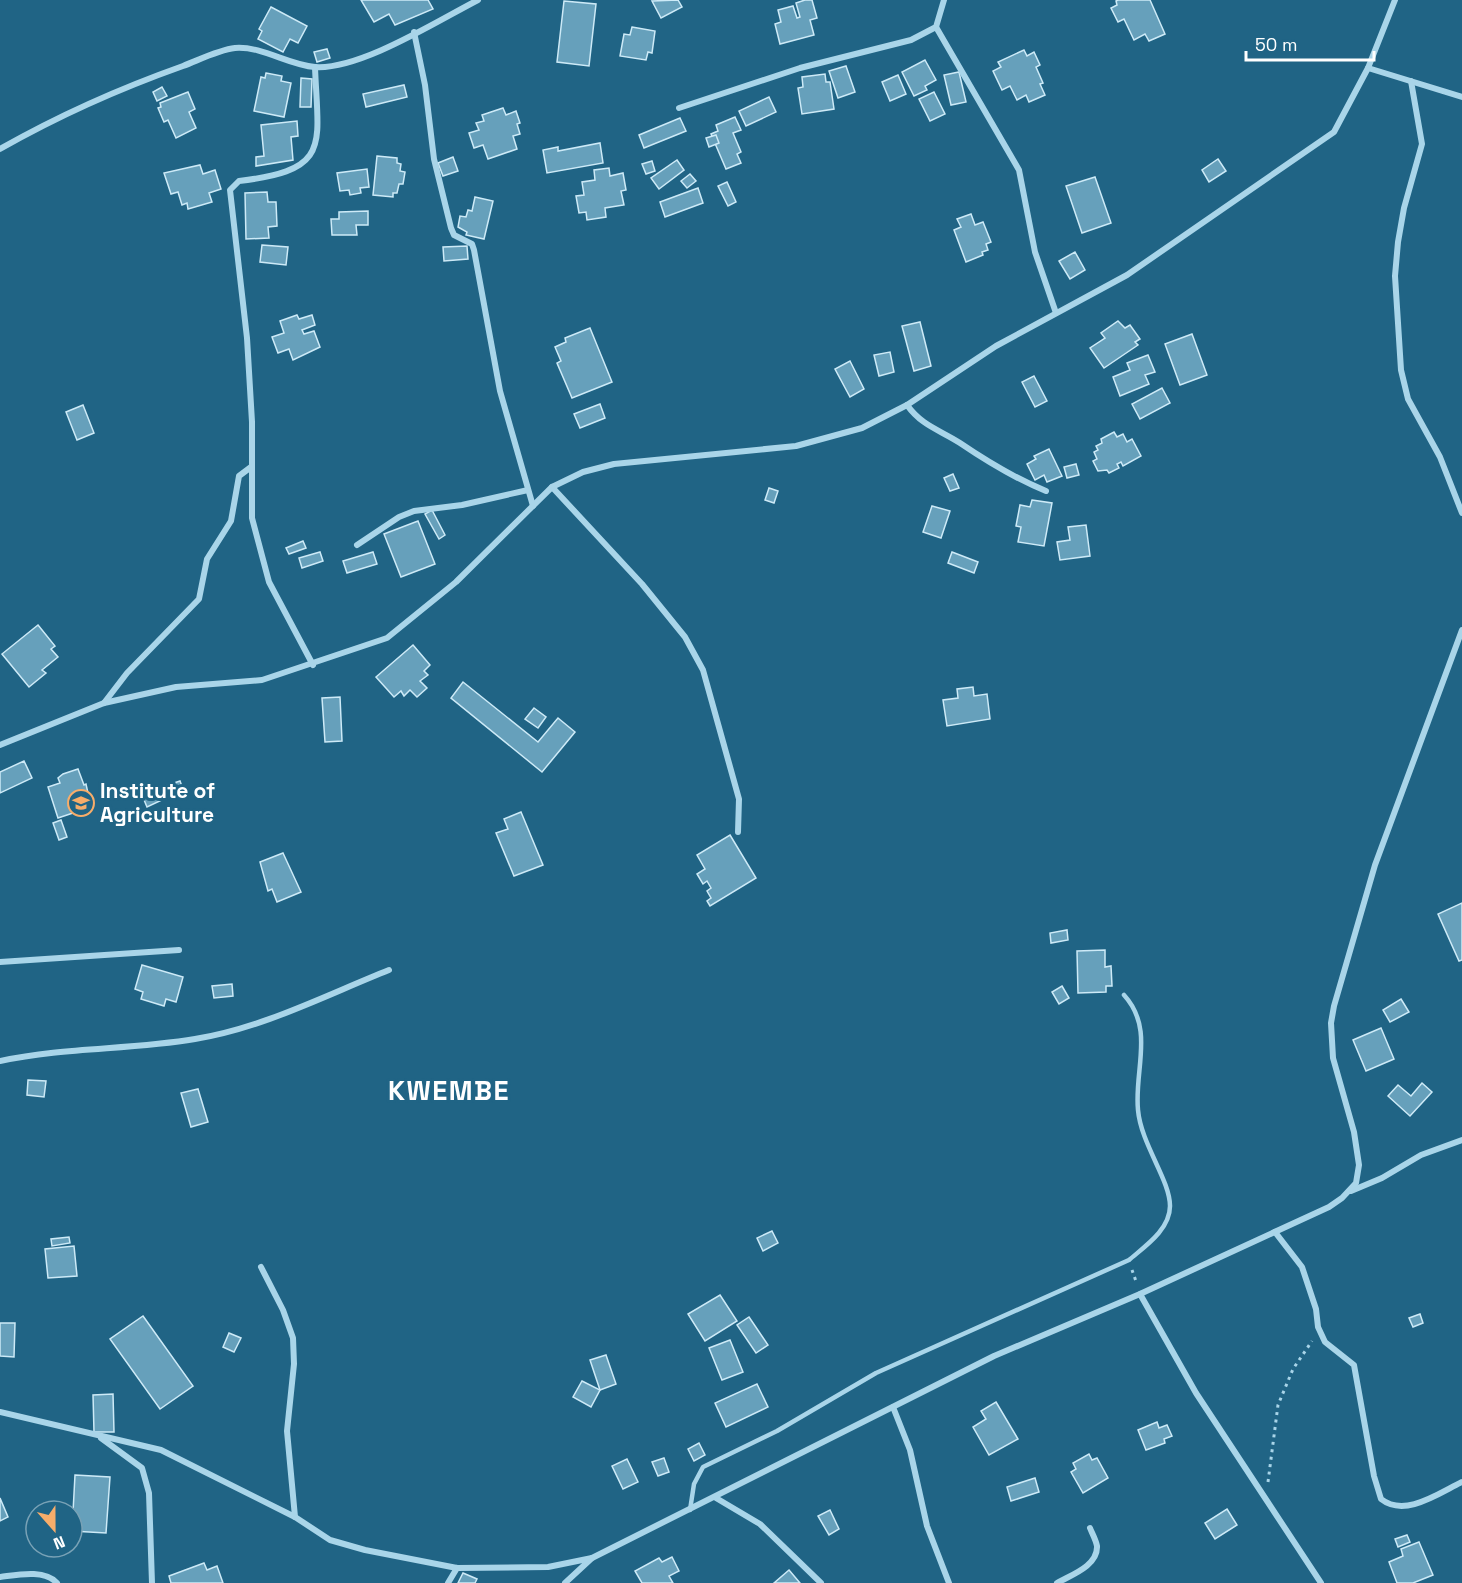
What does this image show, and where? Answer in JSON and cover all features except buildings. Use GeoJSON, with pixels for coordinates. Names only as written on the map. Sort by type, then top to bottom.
{"type":"FeatureCollection","features":[{"type":"Feature","properties":{"kind":"street"},"geometry":{"type":"LineString","coordinates":[[0,148],[129,86],[236,48],[255,50],[315,67],[342,65],[478,0]]}},
{"type":"Feature","properties":{"kind":"street"},"geometry":{"type":"LineString","coordinates":[[679,108],[800,68],[911,40],[936,27],[944,0]]}},
{"type":"Feature","properties":{"kind":"street"},"geometry":{"type":"LineString","coordinates":[[0,745],[104,703],[176,687],[262,680],[313,665],[387,638],[456,582],[552,487],[583,472],[614,464],[796,446],[862,428],[907,405],[996,346],[1127,275],[1334,132],[1368,68],[1395,0]]}},
{"type":"Feature","properties":{"kind":"street"},"geometry":{"type":"LineString","coordinates":[[936,27],[1019,170],[1035,252],[1056,313]]}},
{"type":"Feature","properties":{"kind":"street"},"geometry":{"type":"LineString","coordinates":[[414,32],[437,171],[451,228],[454,235],[472,244],[474,250],[500,391],[533,506]]}},
{"type":"Feature","properties":{"kind":"street"},"geometry":{"type":"LineString","coordinates":[[313,665],[269,582],[252,518],[252,422],[247,338],[230,190],[238,181],[270,177],[297,166],[313,154],[318,141],[315,67]]}},
{"type":"Feature","properties":{"kind":"street"},"geometry":{"type":"LineString","coordinates":[[1368,68],[1462,97]]}},
{"type":"Feature","properties":{"kind":"street"},"geometry":{"type":"LineString","coordinates":[[1411,81],[1422,144],[1404,208],[1397,254],[1395,276],[1401,370],[1408,399],[1440,457],[1462,513]]}},
{"type":"Feature","properties":{"kind":"street"},"geometry":{"type":"LineString","coordinates":[[907,405],[916,418],[937,433],[957,442],[1012,477],[1046,491]]}},
{"type":"Feature","properties":{"kind":"street"},"geometry":{"type":"LineString","coordinates":[[104,703],[127,673],[199,599],[207,559],[231,521],[239,476],[252,466]]}},
{"type":"Feature","properties":{"kind":"street"},"geometry":{"type":"LineString","coordinates":[[552,487],[642,584],[685,637],[703,670],[729,755],[739,799],[738,832]]}},
{"type":"Feature","properties":{"kind":"street"},"geometry":{"type":"LineString","coordinates":[[357,545],[399,517],[414,511],[462,505],[528,490]]}},
{"type":"Feature","properties":{"kind":"street"},"geometry":{"type":"LineString","coordinates":[[1351,1191],[1358,1176],[1358,1150],[1333,1058],[1331,1023],[1334,1006],[1375,866],[1462,630]]}},
{"type":"Feature","properties":{"kind":"street"},"geometry":{"type":"LineString","coordinates":[[0,962],[179,950]]}},
{"type":"Feature","properties":{"kind":"street"},"geometry":{"type":"LineString","coordinates":[[0,1061],[37,1053],[140,1047],[198,1039],[266,1020],[389,970]]}},
{"type":"Feature","properties":{"kind":"street"},"geometry":{"type":"LineString","coordinates":[[0,1412],[160,1450],[199,1467],[295,1517],[330,1540],[365,1550],[457,1568],[548,1567],[592,1558],[716,1498],[994,1356],[1140,1294],[1275,1232],[1329,1207],[1351,1191],[1382,1178],[1421,1155],[1462,1140]]}},
{"type":"Feature","properties":{"kind":"street"},"geometry":{"type":"LineString","coordinates":[[1275,1232],[1302,1267],[1316,1309],[1319,1330],[1325,1342],[1349,1360],[1356,1370],[1374,1476],[1381,1499],[1394,1506],[1405,1506],[1426,1500],[1462,1482]]}},
{"type":"Feature","properties":{"kind":"street"},"geometry":{"type":"LineString","coordinates":[[261,1267],[283,1310],[293,1338],[294,1364],[287,1431],[295,1517]]}},
{"type":"Feature","properties":{"kind":"street"},"geometry":{"type":"LineString","coordinates":[[1140,1294],[1196,1393],[1264,1500],[1322,1583]]}},
{"type":"Feature","properties":{"kind":"street"},"geometry":{"type":"LineString","coordinates":[[893,1407],[910,1450],[927,1526],[949,1583]]}},
{"type":"Feature","properties":{"kind":"street"},"geometry":{"type":"LineString","coordinates":[[99,1436],[142,1468],[148,1493],[152,1583]]}},
{"type":"Feature","properties":{"kind":"street"},"geometry":{"type":"LineString","coordinates":[[716,1498],[760,1524],[821,1583]]}},
{"type":"Feature","properties":{"kind":"street"},"geometry":{"type":"LineString","coordinates":[[1057,1583],[1086,1566],[1094,1557],[1097,1545],[1090,1528]]}},
{"type":"Feature","properties":{"kind":"street"},"geometry":{"type":"LineString","coordinates":[[565,1583],[592,1558]]}},
{"type":"Feature","properties":{"kind":"street"},"geometry":{"type":"LineString","coordinates":[[448,1583],[457,1568]]}},
{"type":"Feature","properties":{"kind":"street"},"geometry":{"type":"LineString","coordinates":[[0,1577],[39,1575],[51,1577],[57,1583]]}},
{"type":"Feature","properties":{"kind":"lane"},"geometry":{"type":"LineString","coordinates":[[690,1510],[694,1484],[703,1467],[777,1431],[876,1373],[1129,1260],[1160,1231],[1170,1207],[1164,1183],[1140,1123],[1137,1097],[1141,1027],[1136,1012],[1124,995]]}},
{"type":"Feature","properties":{"kind":"path"},"geometry":{"type":"LineString","coordinates":[[1129,1260],[1140,1294]]}},
{"type":"Feature","properties":{"kind":"path"},"geometry":{"type":"LineString","coordinates":[[1264,1500],[1278,1406],[1293,1369],[1319,1330]]}},
{"type":"Feature","properties":{"kind":"place","name":"Institute of Agriculture"},"geometry":{"type":"Point","coordinates":[81,803]}},
{"type":"Feature","properties":{"kind":"district","name":"KWEMBE"},"geometry":{"type":"Point","coordinates":[449,1091]}}]}
